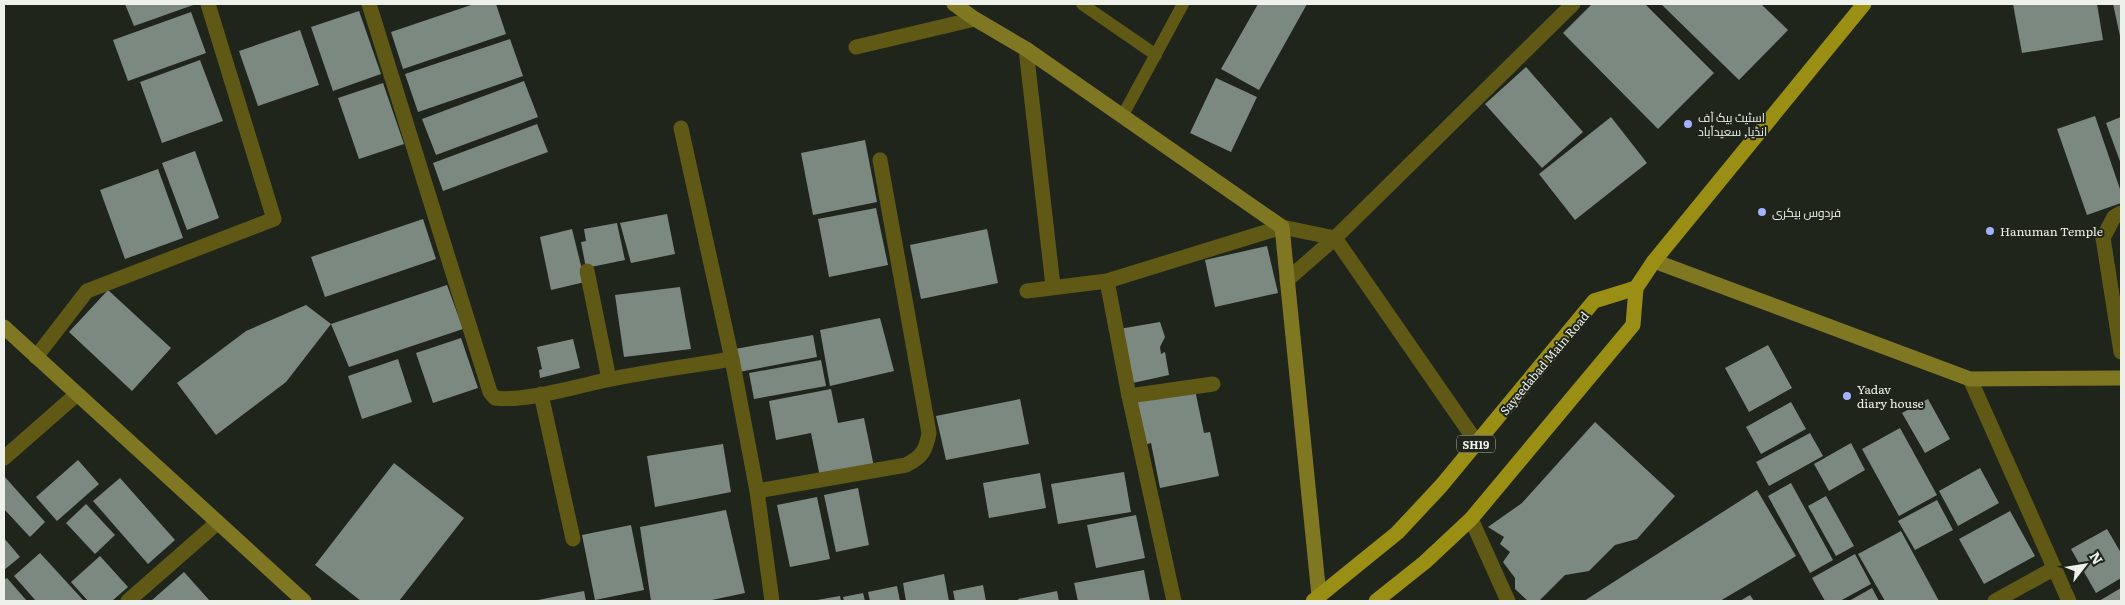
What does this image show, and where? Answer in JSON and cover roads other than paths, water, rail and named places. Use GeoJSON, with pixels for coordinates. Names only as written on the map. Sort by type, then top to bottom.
{"type":"FeatureCollection","features":[{"type":"Feature","properties":{"kind":"main road"},"geometry":{"type":"LineString","coordinates":[[1376,601],[1425,562],[1471,519],[1633,325],[1636,288],[1654,261],[1864,4]]}},
{"type":"Feature","properties":{"kind":"main road","name":"Sayeedabad Main Road"},"geometry":{"type":"LineString","coordinates":[[1316,599],[1397,533],[1477,443],[1594,301],[1636,288]]}},
{"type":"Feature","properties":{"kind":"street"},"geometry":{"type":"LineString","coordinates":[[36,357],[87,291],[274,219],[208,4]]}},
{"type":"Feature","properties":{"kind":"street"},"geometry":{"type":"LineString","coordinates":[[369,4],[490,392],[495,398],[503,399],[541,394],[609,379],[732,359]]}},
{"type":"Feature","properties":{"kind":"street"},"geometry":{"type":"LineString","coordinates":[[954,4],[974,19],[1026,48],[1282,227],[1335,238],[1477,443]]}},
{"type":"Feature","properties":{"kind":"street"},"geometry":{"type":"LineString","coordinates":[[1287,280],[1335,238],[1573,4]]}},
{"type":"Feature","properties":{"kind":"street"},"geometry":{"type":"LineString","coordinates":[[856,47],[974,19]]}},
{"type":"Feature","properties":{"kind":"street"},"geometry":{"type":"LineString","coordinates":[[1026,48],[1053,286]]}},
{"type":"Feature","properties":{"kind":"street"},"geometry":{"type":"LineString","coordinates":[[681,128],[732,359],[757,491],[772,601]]}},
{"type":"Feature","properties":{"kind":"street"},"geometry":{"type":"LineString","coordinates":[[757,491],[906,465],[919,458],[927,449],[930,433],[880,160]]}},
{"type":"Feature","properties":{"kind":"street"},"geometry":{"type":"LineString","coordinates":[[2121,213],[2114,217],[2103,238],[2121,352]]}},
{"type":"Feature","properties":{"kind":"street"},"geometry":{"type":"LineString","coordinates":[[1282,227],[1316,599]]}},
{"type":"Feature","properties":{"kind":"street"},"geometry":{"type":"LineString","coordinates":[[1027,291],[1107,280],[1282,227]]}},
{"type":"Feature","properties":{"kind":"street"},"geometry":{"type":"LineString","coordinates":[[1654,261],[1970,379],[2121,378]]}},
{"type":"Feature","properties":{"kind":"street"},"geometry":{"type":"LineString","coordinates":[[587,271],[609,379]]}},
{"type":"Feature","properties":{"kind":"street"},"geometry":{"type":"LineString","coordinates":[[1107,280],[1129,396],[1174,601]]}},
{"type":"Feature","properties":{"kind":"street"},"geometry":{"type":"LineString","coordinates":[[4,327],[304,601]]}},
{"type":"Feature","properties":{"kind":"street"},"geometry":{"type":"LineString","coordinates":[[1970,379],[2069,601]]}},
{"type":"Feature","properties":{"kind":"street"},"geometry":{"type":"LineString","coordinates":[[1129,396],[1213,384]]}},
{"type":"Feature","properties":{"kind":"street"},"geometry":{"type":"LineString","coordinates":[[4,458],[77,394]]}},
{"type":"Feature","properties":{"kind":"street"},"geometry":{"type":"LineString","coordinates":[[541,394],[573,539]]}},
{"type":"Feature","properties":{"kind":"street"},"geometry":{"type":"LineString","coordinates":[[1471,519],[1508,601]]}},
{"type":"Feature","properties":{"kind":"street"},"geometry":{"type":"LineString","coordinates":[[128,601],[217,523]]}},
{"type":"Feature","properties":{"kind":"street"},"geometry":{"type":"LineString","coordinates":[[1995,601],[2055,568]]}},
{"type":"Feature","properties":{"kind":"lane"},"geometry":{"type":"LineString","coordinates":[[1082,4],[1156,55]]}},
{"type":"Feature","properties":{"kind":"lane"},"geometry":{"type":"LineString","coordinates":[[1123,115],[1183,4]]}},
{"type":"Feature","properties":{"kind":"place","name":"اسٹیٹ بیک آف انڈیا, سعیدآباد"},"geometry":{"type":"Point","coordinates":[1688,124]}},
{"type":"Feature","properties":{"kind":"place","name":"فردوس بیکری"},"geometry":{"type":"Point","coordinates":[1762,212]}},
{"type":"Feature","properties":{"kind":"place","name":"Hanuman Temple"},"geometry":{"type":"Point","coordinates":[1990,231]}},
{"type":"Feature","properties":{"kind":"place","name":"Yadav diary house"},"geometry":{"type":"Point","coordinates":[1847,396]}}]}
